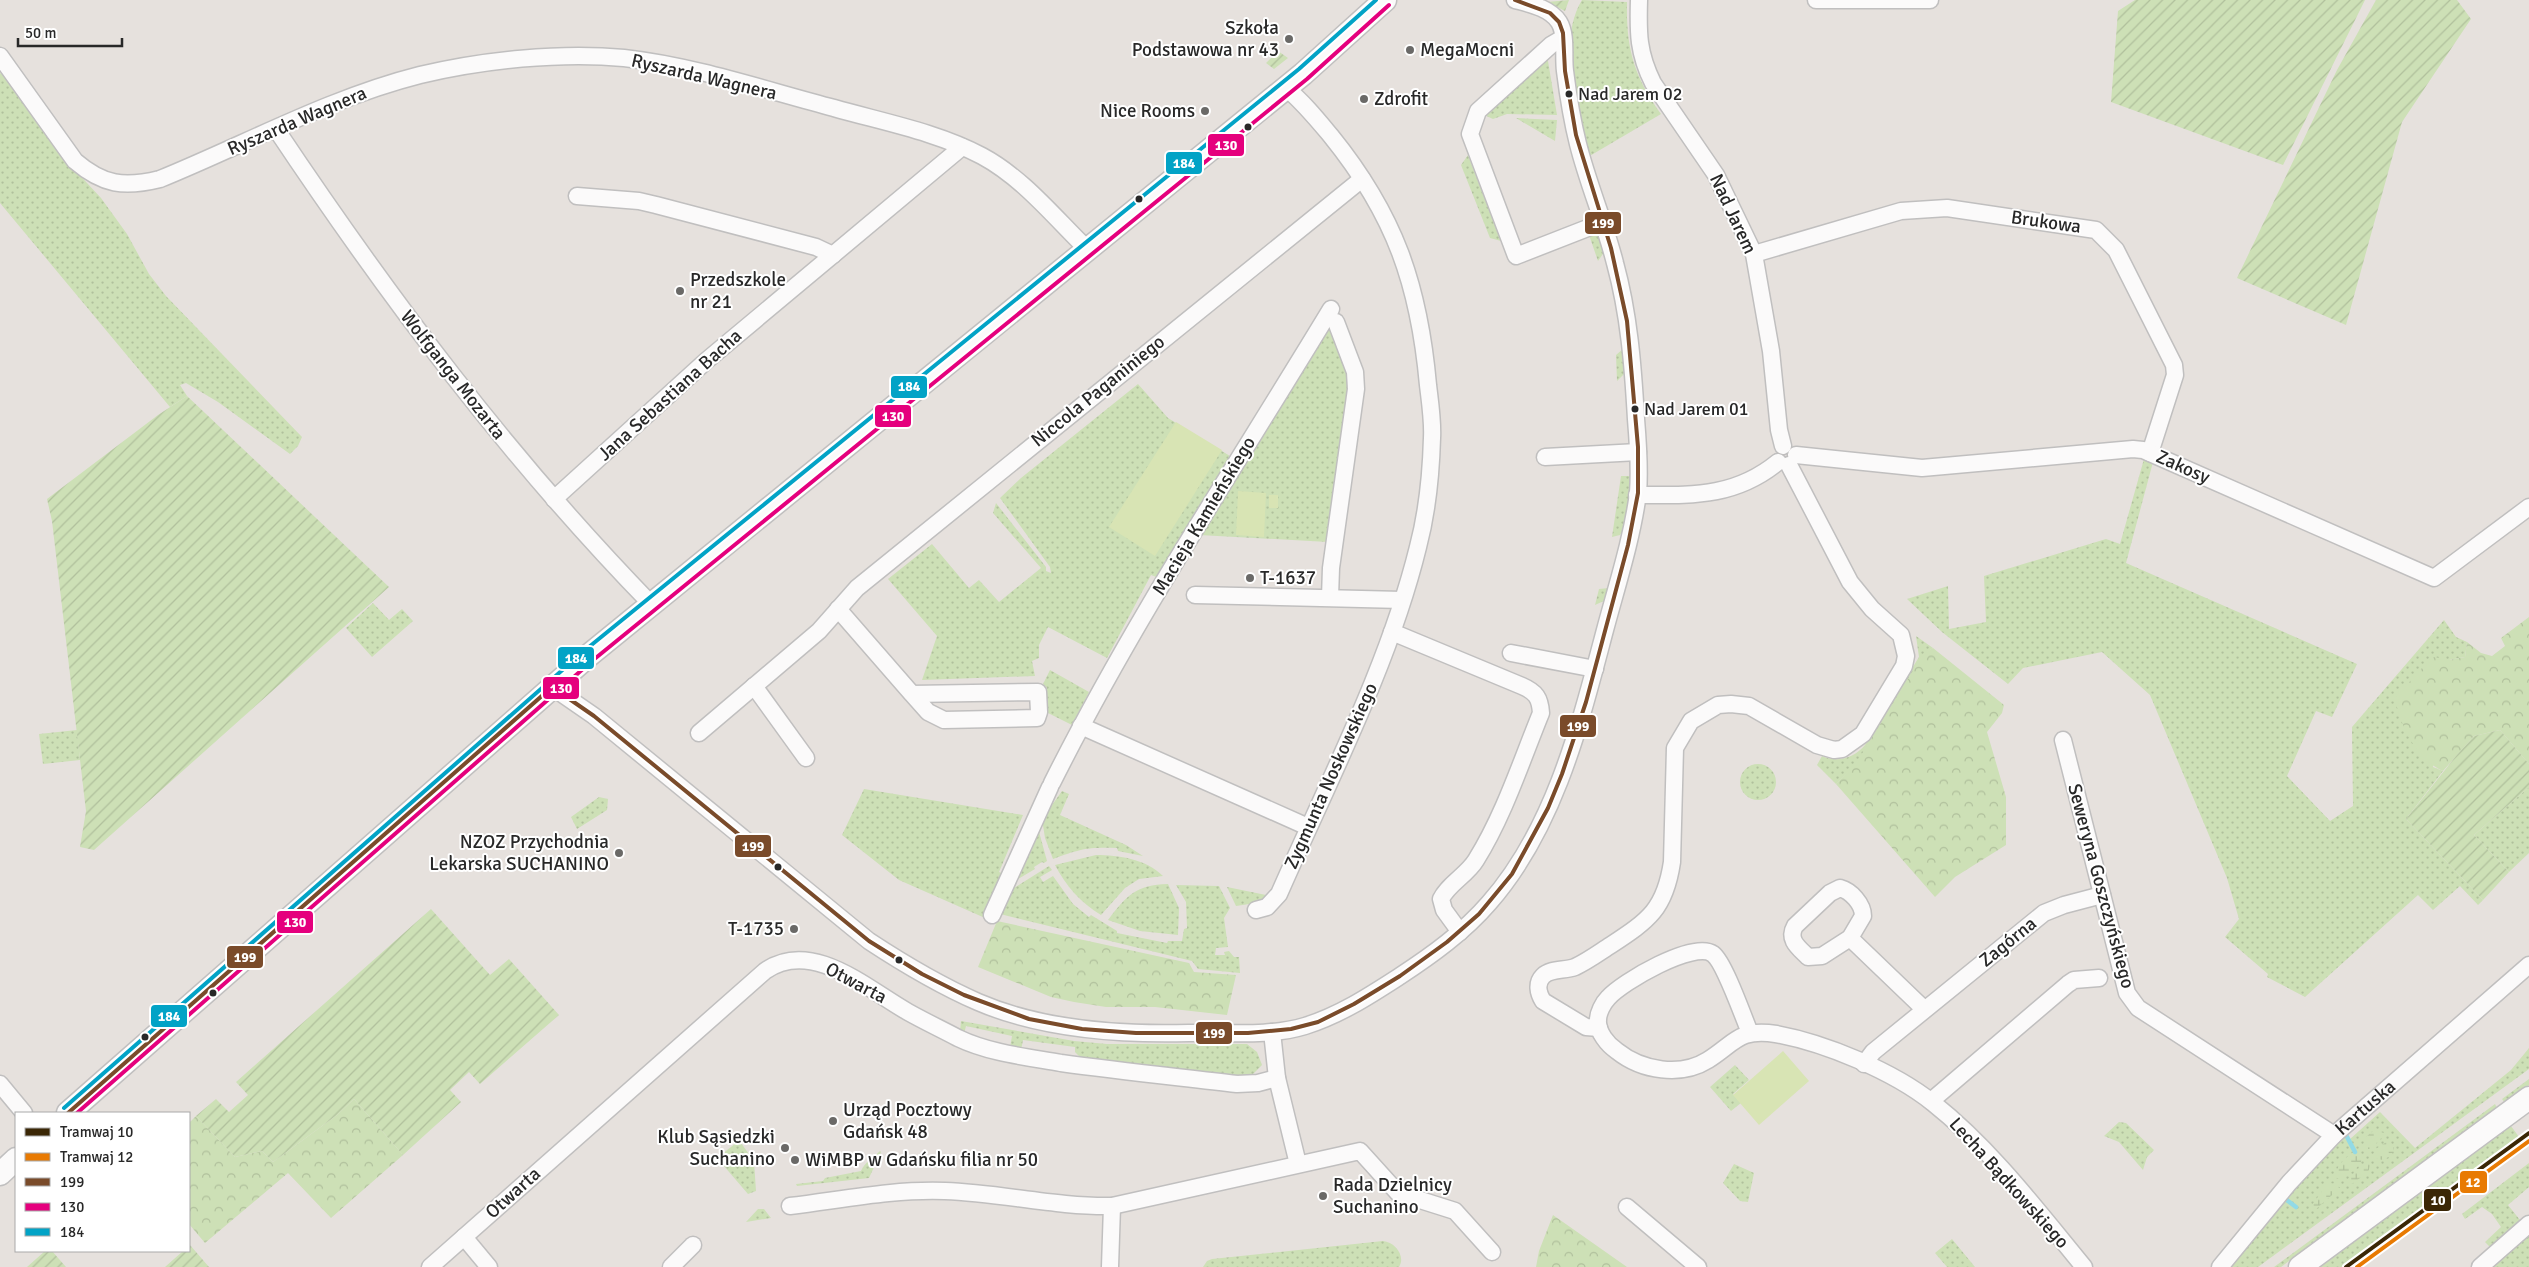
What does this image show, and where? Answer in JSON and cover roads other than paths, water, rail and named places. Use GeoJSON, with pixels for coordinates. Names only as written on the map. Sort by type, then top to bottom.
{"type":"FeatureCollection","features":[{"type":"Feature","properties":{"kind":"street"},"geometry":{"type":"LineString","coordinates":[[69,1112],[552,687],[651,604],[1286,88],[1385,0]]}},
{"type":"Feature","properties":{"kind":"street"},"geometry":{"type":"LineString","coordinates":[[552,687],[594,716],[869,942],[916,971],[981,1003],[1049,1023],[1120,1032],[1272,1032],[1301,1027],[1352,1007],[1426,959],[1460,932],[1489,904],[1527,851],[1564,765],[1595,668],[1630,536],[1638,495],[1638,452],[1632,360],[1626,310],[1616,264],[1578,145],[1567,84],[1561,25],[1554,16],[1542,8],[1515,0]]}},
{"type":"Feature","properties":{"kind":"street","name":"Nad Jarem"},"geometry":{"type":"LineString","coordinates":[[1639,0],[1638,39],[1645,67],[1653,83],[1716,175],[1754,254],[1771,351],[1779,430],[1787,457]]}},
{"type":"Feature","properties":{"kind":"street"},"geometry":{"type":"LineString","coordinates":[[1816,0],[1930,0]]}},
{"type":"Feature","properties":{"kind":"street"},"geometry":{"type":"LineString","coordinates":[[1563,38],[1551,45],[1478,111],[1470,134],[1516,256],[1603,222]]}},
{"type":"Feature","properties":{"kind":"street","name":"Ryszarda Wagnera"},"geometry":{"type":"LineString","coordinates":[[0,56],[75,161],[88,172],[108,182],[137,185],[160,179],[367,90],[420,75],[488,61],[517,60],[615,58],[676,67],[726,78],[962,147],[983,157],[1017,180],[1087,249]]}},
{"type":"Feature","properties":{"kind":"street","name":"Zygmunta Noskowskiego"},"geometry":{"type":"LineString","coordinates":[[1256,910],[1267,907],[1279,894],[1378,672],[1418,546],[1433,436],[1421,325],[1408,272],[1384,214],[1362,179],[1302,102],[1286,88]]}},
{"type":"Feature","properties":{"kind":"street","name":"Wolfganga Mozarta"},"geometry":{"type":"LineString","coordinates":[[276,129],[403,312],[466,395],[554,499],[651,604]]}},
{"type":"Feature","properties":{"kind":"street","name":"Jana Sebastiana Bacha"},"geometry":{"type":"LineString","coordinates":[[554,499],[706,361],[962,147]]}},
{"type":"Feature","properties":{"kind":"street","name":"Niccola Paganiniego"},"geometry":{"type":"LineString","coordinates":[[699,733],[819,631],[864,582],[1362,179]]}},
{"type":"Feature","properties":{"kind":"street"},"geometry":{"type":"LineString","coordinates":[[577,196],[639,201],[816,247],[833,255]]}},
{"type":"Feature","properties":{"kind":"street","name":"Brukowa"},"geometry":{"type":"LineString","coordinates":[[1754,254],[1881,216],[1927,208],[1956,209],[2096,230],[2116,250],[2174,365],[2175,376],[2150,453]]}},
{"type":"Feature","properties":{"kind":"street","name":"Macieja Kamieńskiego"},"geometry":{"type":"LineString","coordinates":[[992,914],[1051,785],[1081,726],[1170,570],[1333,316],[1355,372],[1356,389],[1331,568],[1330,597]]}},
{"type":"Feature","properties":{"kind":"street","name":"Zakosy"},"geometry":{"type":"LineString","coordinates":[[1787,457],[1922,468],[2133,449],[2150,453],[2434,578],[2529,507]]}},
{"type":"Feature","properties":{"kind":"street"},"geometry":{"type":"LineString","coordinates":[[1545,458],[1638,452]]}},
{"type":"Feature","properties":{"kind":"street"},"geometry":{"type":"LineString","coordinates":[[1638,495],[1681,496],[1718,491],[1751,481],[1787,457],[1850,582],[1872,609],[1902,635],[1906,656],[1904,666],[1863,734],[1842,749],[1834,750],[1817,745],[1748,706],[1718,705],[1691,721],[1675,748],[1672,862],[1670,879],[1662,900],[1644,923],[1576,967],[1548,972],[1538,986],[1538,995],[1543,1001],[1586,1027],[1599,1028],[1598,1021],[1601,1008],[1608,998],[1619,989],[1659,964],[1703,949],[1712,952],[1721,962],[1750,1033]]}},
{"type":"Feature","properties":{"kind":"street","name":"Macieja Kamieńskiego"},"geometry":{"type":"LineString","coordinates":[[1195,595],[1402,600]]}},
{"type":"Feature","properties":{"kind":"street"},"geometry":{"type":"LineString","coordinates":[[838,610],[912,694],[928,712],[944,720],[1037,718],[1039,712],[1038,692],[912,694]]}},
{"type":"Feature","properties":{"kind":"street"},"geometry":{"type":"LineString","coordinates":[[1392,632],[1532,690],[1538,697],[1540,704],[1541,713],[1489,838],[1468,872],[1443,894],[1441,899],[1444,910],[1460,932]]}},
{"type":"Feature","properties":{"kind":"street"},"geometry":{"type":"LineString","coordinates":[[1511,652],[1595,668]]}},
{"type":"Feature","properties":{"kind":"street"},"geometry":{"type":"LineString","coordinates":[[754,686],[806,758]]}},
{"type":"Feature","properties":{"kind":"street"},"geometry":{"type":"LineString","coordinates":[[1081,726],[1308,827]]}},
{"type":"Feature","properties":{"kind":"street","name":"Seweryna Goszczyńskiego"},"geometry":{"type":"LineString","coordinates":[[2063,740],[2127,994],[2138,1008],[2334,1135]]}},
{"type":"Feature","properties":{"kind":"street"},"geometry":{"type":"LineString","coordinates":[[1840,888],[1849,893],[1863,910],[1863,916],[1850,938],[1822,956],[1813,958],[1808,957],[1794,942],[1792,932],[1794,926],[1830,893],[1840,888]]}},
{"type":"Feature","properties":{"kind":"street","name":"Zagórna"},"geometry":{"type":"LineString","coordinates":[[1864,1064],[1873,1052],[1924,1009],[2044,913],[2064,905],[2102,895]]}},
{"type":"Feature","properties":{"kind":"street"},"geometry":{"type":"LineString","coordinates":[[1850,938],[1924,1009]]}},
{"type":"Feature","properties":{"kind":"street","name":"Otwarta"},"geometry":{"type":"LineString","coordinates":[[430,1267],[701,1027],[776,964],[801,960],[838,970],[908,1012],[960,1039],[1033,1058],[1106,1069],[1218,1082],[1258,1083],[1277,1078]]}},
{"type":"Feature","properties":{"kind":"street","name":"Kartuska"},"geometry":{"type":"LineString","coordinates":[[2220,1267],[2289,1183],[2334,1135],[2529,965]]}},
{"type":"Feature","properties":{"kind":"street"},"geometry":{"type":"LineString","coordinates":[[1931,1102],[2068,984],[2074,980],[2099,978]]}},
{"type":"Feature","properties":{"kind":"street","name":"Lecha Bądkowskiego"},"geometry":{"type":"LineString","coordinates":[[1599,1028],[1608,1042],[1621,1054],[1648,1066],[1667,1070],[1690,1068],[1709,1060],[1732,1040],[1750,1033],[1773,1034],[1802,1040],[1829,1048],[1864,1064],[1931,1102],[1990,1158],[2084,1267]]}},
{"type":"Feature","properties":{"kind":"street"},"geometry":{"type":"LineString","coordinates":[[1272,1032],[1277,1078],[1298,1164]]}},
{"type":"Feature","properties":{"kind":"street"},"geometry":{"type":"LineString","coordinates":[[0,1084],[23,1112]]}},
{"type":"Feature","properties":{"kind":"street"},"geometry":{"type":"LineString","coordinates":[[2300,1267],[2528,1100]]}},
{"type":"Feature","properties":{"kind":"street"},"geometry":{"type":"LineString","coordinates":[[790,1206],[916,1190],[954,1191],[1087,1206],[1112,1206],[1360,1151],[1398,1192],[1455,1211],[1492,1252]]}},
{"type":"Feature","properties":{"kind":"street"},"geometry":{"type":"LineString","coordinates":[[0,1174],[15,1160]]}},
{"type":"Feature","properties":{"kind":"street"},"geometry":{"type":"LineString","coordinates":[[1110,1267],[1112,1206]]}},
{"type":"Feature","properties":{"kind":"street"},"geometry":{"type":"LineString","coordinates":[[1627,1207],[1698,1267]]}},
{"type":"Feature","properties":{"kind":"street"},"geometry":{"type":"LineString","coordinates":[[2480,1267],[2529,1224]]}},
{"type":"Feature","properties":{"kind":"street"},"geometry":{"type":"LineString","coordinates":[[464,1237],[489,1267]]}},
{"type":"Feature","properties":{"kind":"street"},"geometry":{"type":"LineString","coordinates":[[671,1267],[693,1245]]}},
{"type":"Feature","properties":{"kind":"waterway"},"geometry":{"type":"LineString","coordinates":[[2346,1135],[2355,1152]]}},
{"type":"Feature","properties":{"kind":"waterway"},"geometry":{"type":"LineString","coordinates":[[2284,1198],[2296,1207]]}},
{"type":"Feature","properties":{"kind":"tram line","name":"10"},"geometry":{"type":"LineString","coordinates":[[2346,1267],[2529,1133]]}},
{"type":"Feature","properties":{"kind":"tram line","name":"12"},"geometry":{"type":"LineString","coordinates":[[2357,1267],[2529,1141]]}},
{"type":"Feature","properties":{"kind":"place","name":"Szkoła Podstawowa nr 43"},"geometry":{"type":"Point","coordinates":[1289,39]}},
{"type":"Feature","properties":{"kind":"place","name":"MegaMocni"},"geometry":{"type":"Point","coordinates":[1410,50]}},
{"type":"Feature","properties":{"kind":"place","name":"Nad Jarem 02"},"geometry":{"type":"Point","coordinates":[1569,94]}},
{"type":"Feature","properties":{"kind":"place","name":"Zdrofit"},"geometry":{"type":"Point","coordinates":[1364,99]}},
{"type":"Feature","properties":{"kind":"place","name":"Nice Rooms"},"geometry":{"type":"Point","coordinates":[1205,111]}},
{"type":"Feature","properties":{"kind":"place","name":"Przedszkole nr 21"},"geometry":{"type":"Point","coordinates":[680,291]}},
{"type":"Feature","properties":{"kind":"place","name":"Nad Jarem 01"},"geometry":{"type":"Point","coordinates":[1635,409]}},
{"type":"Feature","properties":{"kind":"place","name":"T-1637"},"geometry":{"type":"Point","coordinates":[1250,578]}},
{"type":"Feature","properties":{"kind":"place","name":"NZOZ Przychodnia Lekarska SUCHANINO"},"geometry":{"type":"Point","coordinates":[619,853]}},
{"type":"Feature","properties":{"kind":"place","name":"T-1735"},"geometry":{"type":"Point","coordinates":[794,929]}},
{"type":"Feature","properties":{"kind":"place","name":"Urząd Pocztowy Gdańsk 48"},"geometry":{"type":"Point","coordinates":[833,1121]}},
{"type":"Feature","properties":{"kind":"place","name":"Klub Sąsiedzki Suchanino"},"geometry":{"type":"Point","coordinates":[785,1148]}},
{"type":"Feature","properties":{"kind":"place","name":"WiMBP w Gdańsku filia nr 50"},"geometry":{"type":"Point","coordinates":[795,1160]}},
{"type":"Feature","properties":{"kind":"place","name":"Rada Dzielnicy Suchanino"},"geometry":{"type":"Point","coordinates":[1323,1196]}}]}
